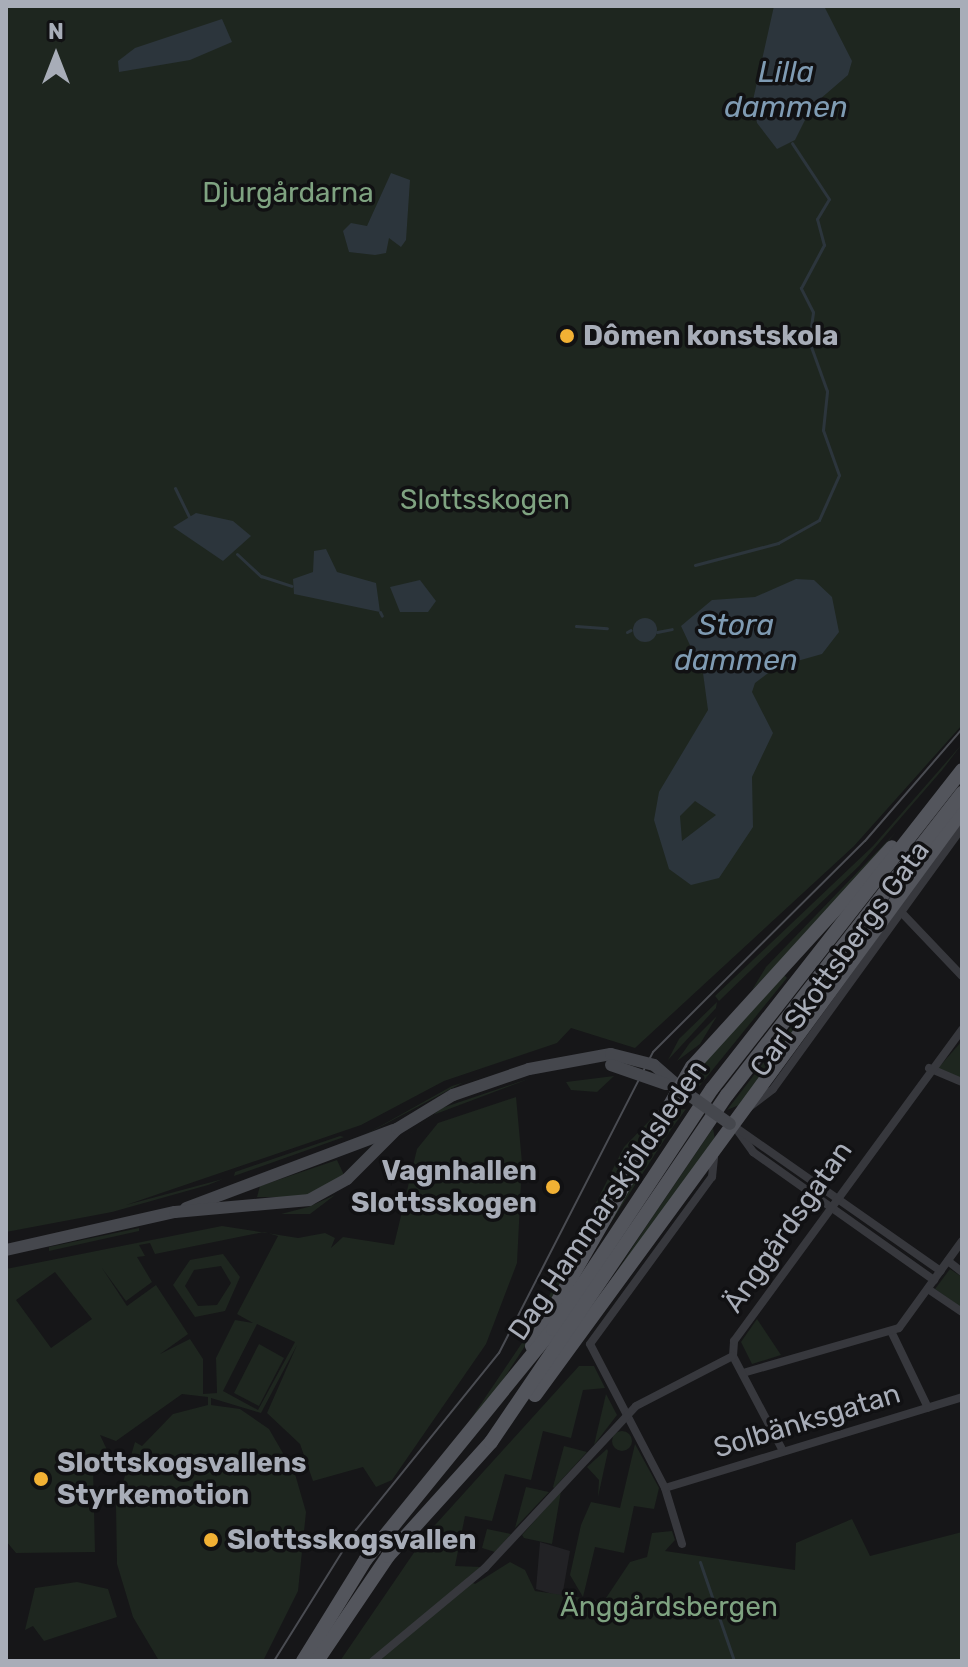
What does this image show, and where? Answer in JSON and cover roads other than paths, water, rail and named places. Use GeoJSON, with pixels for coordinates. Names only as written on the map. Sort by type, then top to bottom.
{"type":"FeatureCollection","features":[{"type":"Feature","properties":{"kind":"main road","name":"Dag Hammarskjöldsleden"},"geometry":{"type":"LineString","coordinates":[[303,1661],[366,1559],[501,1398],[712,1089],[962,770]]}},
{"type":"Feature","properties":{"kind":"main road","name":"Dag Hammarskjöldsleden"},"geometry":{"type":"LineString","coordinates":[[317,1661],[388,1556],[491,1442],[727,1095],[962,793]]}},
{"type":"Feature","properties":{"kind":"main road"},"geometry":{"type":"LineString","coordinates":[[501,1398],[674,1081],[692,1067],[937,803]]}},
{"type":"Feature","properties":{"kind":"main road"},"geometry":{"type":"LineString","coordinates":[[491,1442],[558,1368],[962,811]]}},
{"type":"Feature","properties":{"kind":"main road"},"geometry":{"type":"LineString","coordinates":[[175,1212],[397,1129],[504,1076],[597,1059],[654,1065],[733,1125]]}},
{"type":"Feature","properties":{"kind":"main road"},"geometry":{"type":"LineString","coordinates":[[611,1059],[674,1081]]}},
{"type":"Feature","properties":{"kind":"main road"},"geometry":{"type":"LineString","coordinates":[[6,1250],[175,1212],[309,1200],[347,1179],[397,1129]]}},
{"type":"Feature","properties":{"kind":"street","name":"Carl Skottsbergs Gata"},"geometry":{"type":"LineString","coordinates":[[748,1108],[773,1089],[962,828]]}},
{"type":"Feature","properties":{"kind":"street"},"geometry":{"type":"LineString","coordinates":[[902,913],[962,976]]}},
{"type":"Feature","properties":{"kind":"street","name":"Änggårdsgatan"},"geometry":{"type":"LineString","coordinates":[[373,1661],[485,1568],[627,1415],[733,1356],[734,1341],[929,1068],[962,1030]]}},
{"type":"Feature","properties":{"kind":"street"},"geometry":{"type":"LineString","coordinates":[[929,1068],[962,1082]]}},
{"type":"Feature","properties":{"kind":"street"},"geometry":{"type":"LineString","coordinates":[[733,1125],[794,1163],[941,1271]]}},
{"type":"Feature","properties":{"kind":"street"},"geometry":{"type":"LineString","coordinates":[[733,1125],[785,1175],[934,1280]]}},
{"type":"Feature","properties":{"kind":"street"},"geometry":{"type":"LineString","coordinates":[[682,1544],[665,1488],[590,1344],[712,1177],[714,1157]]}},
{"type":"Feature","properties":{"kind":"street"},"geometry":{"type":"LineString","coordinates":[[785,1175],[794,1163]]}},
{"type":"Feature","properties":{"kind":"street"},"geometry":{"type":"LineString","coordinates":[[882,1242],[888,1233]]}},
{"type":"Feature","properties":{"kind":"street"},"geometry":{"type":"LineString","coordinates":[[743,1373],[891,1331],[928,1289],[962,1241]]}},
{"type":"Feature","properties":{"kind":"street"},"geometry":{"type":"LineString","coordinates":[[948,1261],[962,1272]]}},
{"type":"Feature","properties":{"kind":"street"},"geometry":{"type":"LineString","coordinates":[[928,1289],[962,1312]]}},
{"type":"Feature","properties":{"kind":"street"},"geometry":{"type":"LineString","coordinates":[[891,1331],[928,1408]]}},
{"type":"Feature","properties":{"kind":"street"},"geometry":{"type":"LineString","coordinates":[[733,1356],[783,1451]]}},
{"type":"Feature","properties":{"kind":"street","name":"Solbänksgatan"},"geometry":{"type":"LineString","coordinates":[[665,1488],[962,1397]]}},
{"type":"Feature","properties":{"kind":"water","name":"Lilla dammen"},"geometry":{"type":"Polygon","coordinates":[[[774,6],[824,6],[852,61],[848,75],[812,106],[795,140],[777,149],[757,123],[753,100],[774,6]]]}},
{"type":"Feature","properties":{"kind":"water"},"geometry":{"type":"Polygon","coordinates":[[[222,19],[232,42],[190,60],[119,72],[118,61],[135,48],[222,19]]]}},
{"type":"Feature","properties":{"kind":"water"},"geometry":{"type":"Polygon","coordinates":[[[391,173],[410,180],[406,240],[401,247],[389,238],[386,253],[349,252],[343,231],[351,223],[367,226],[391,173]]]}},
{"type":"Feature","properties":{"kind":"water"},"geometry":{"type":"Polygon","coordinates":[[[196,513],[233,521],[251,536],[223,561],[173,527],[196,513]]]}},
{"type":"Feature","properties":{"kind":"water"},"geometry":{"type":"Polygon","coordinates":[[[326,549],[337,572],[376,583],[380,612],[294,594],[293,579],[313,572],[314,551],[326,549]]]}},
{"type":"Feature","properties":{"kind":"water","name":"Stora dammen"},"geometry":{"type":"Polygon","coordinates":[[[796,579],[814,580],[832,597],[839,632],[822,654],[776,667],[755,683],[752,692],[773,733],[752,777],[753,827],[719,878],[691,885],[669,869],[654,820],[659,792],[708,710],[703,673],[681,626],[712,600],[755,597],[796,579]],[[695,801],[680,816],[682,841],[716,815],[695,801]]]}},
{"type":"Feature","properties":{"kind":"water"},"geometry":{"type":"Polygon","coordinates":[[[420,580],[436,601],[428,612],[400,612],[390,587],[420,580]]]}},
{"type":"Feature","properties":{"kind":"water"},"geometry":{"type":"Polygon","coordinates":[[[645,618],[654,621],[657,630],[654,639],[645,642],[636,639],[633,630],[636,621],[645,618]]]}},
{"type":"Feature","properties":{"kind":"waterway"},"geometry":{"type":"LineString","coordinates":[[695,565],[778,543],[819,520],[839,475],[823,430],[827,391],[809,341],[813,312],[801,288],[824,245],[817,219],[829,199],[792,143]]}},
{"type":"Feature","properties":{"kind":"waterway"},"geometry":{"type":"LineString","coordinates":[[175,488],[189,517]]}},
{"type":"Feature","properties":{"kind":"waterway"},"geometry":{"type":"LineString","coordinates":[[237,554],[261,576],[291,586]]}},
{"type":"Feature","properties":{"kind":"waterway"},"geometry":{"type":"LineString","coordinates":[[380,612],[382,616]]}},
{"type":"Feature","properties":{"kind":"waterway"},"geometry":{"type":"LineString","coordinates":[[576,626],[607,628]]}},
{"type":"Feature","properties":{"kind":"waterway"},"geometry":{"type":"LineString","coordinates":[[657,632],[672,629]]}},
{"type":"Feature","properties":{"kind":"waterway"},"geometry":{"type":"LineString","coordinates":[[627,632],[631,630]]}},
{"type":"Feature","properties":{"kind":"waterway"},"geometry":{"type":"LineString","coordinates":[[700,1562],[734,1661]]}},
{"type":"Feature","properties":{"kind":"tram line"},"geometry":{"type":"LineString","coordinates":[[274,1661],[356,1530],[499,1353],[653,1052],[865,841],[962,729]]}},
{"type":"Feature","properties":{"kind":"place","name":"Dômen konstskola"},"geometry":{"type":"Point","coordinates":[567,336]}},
{"type":"Feature","properties":{"kind":"place","name":"Vagnhallen Slottsskogen"},"geometry":{"type":"Point","coordinates":[553,1187]}},
{"type":"Feature","properties":{"kind":"place","name":"Slottskogsvallens Styrkemotion"},"geometry":{"type":"Point","coordinates":[41,1479]}},
{"type":"Feature","properties":{"kind":"place","name":"Slottsskogsvallen"},"geometry":{"type":"Point","coordinates":[211,1540]}},
{"type":"Feature","properties":{"kind":"park label","name":"Djurgårdarna"},"geometry":{"type":"Point","coordinates":[288,193]}},
{"type":"Feature","properties":{"kind":"park label","name":"Slottsskogen"},"geometry":{"type":"Point","coordinates":[485,500]}},
{"type":"Feature","properties":{"kind":"park label","name":"Änggårdsbergen"},"geometry":{"type":"Point","coordinates":[669,1607]}}]}
